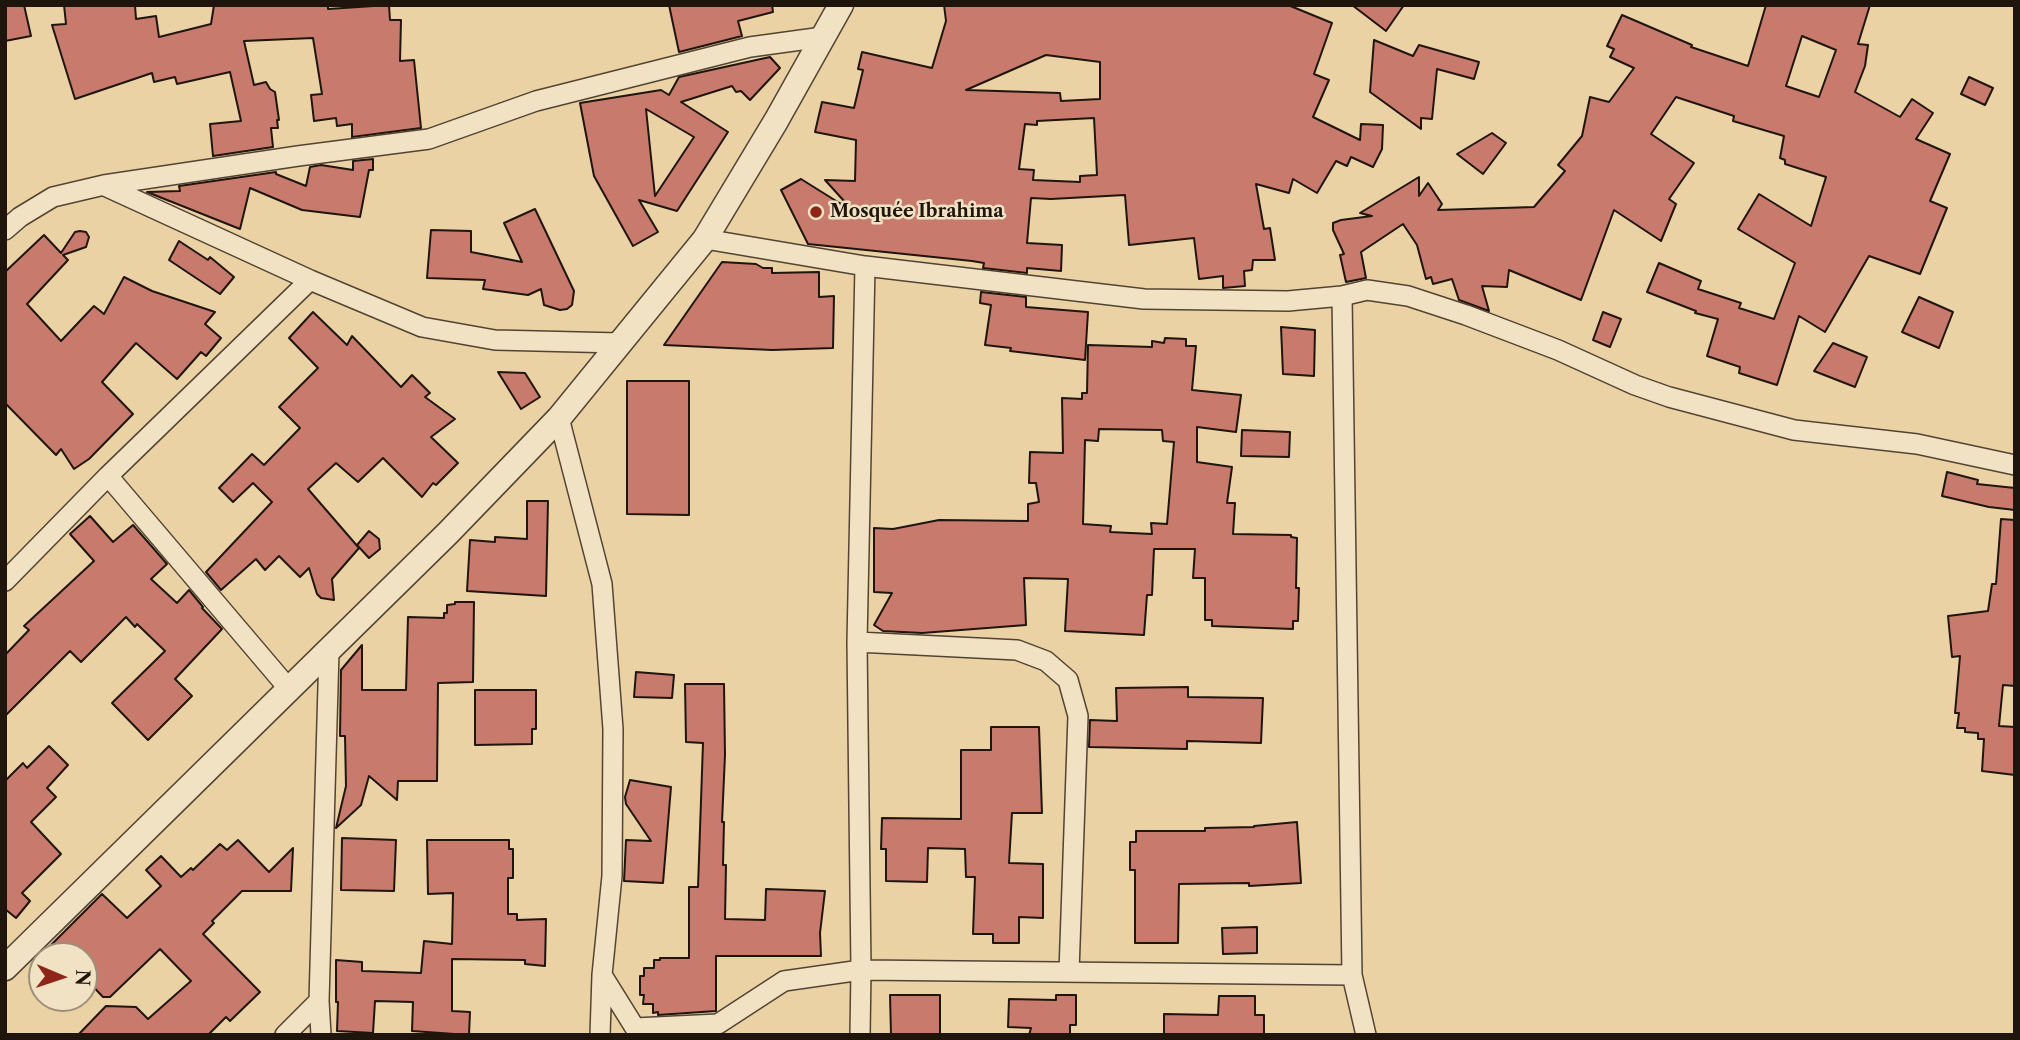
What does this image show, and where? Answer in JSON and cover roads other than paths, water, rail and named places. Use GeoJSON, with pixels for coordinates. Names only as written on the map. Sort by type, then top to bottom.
{"type":"FeatureCollection","features":[{"type":"Feature","properties":{"kind":"street"},"geometry":{"type":"LineString","coordinates":[[5,968],[449,533],[559,418],[705,239],[841,5]]}},
{"type":"Feature","properties":{"kind":"street"},"geometry":{"type":"LineString","coordinates":[[5,230],[20,217],[53,197],[104,185],[429,139],[536,101],[750,47],[823,37]]}},
{"type":"Feature","properties":{"kind":"street"},"geometry":{"type":"LineString","coordinates":[[104,185],[310,280],[422,327],[495,340],[619,343]]}},
{"type":"Feature","properties":{"kind":"street"},"geometry":{"type":"LineString","coordinates":[[705,239],[865,266],[1144,299],[1288,301],[1342,296],[1367,290],[1408,296],[1559,350],[1668,397],[1794,430],[1917,444],[2015,466]]}},
{"type":"Feature","properties":{"kind":"street"},"geometry":{"type":"LineString","coordinates":[[860,1035],[862,970],[856,642],[865,266]]}},
{"type":"Feature","properties":{"kind":"street"},"geometry":{"type":"LineString","coordinates":[[5,581],[108,476],[310,280]]}},
{"type":"Feature","properties":{"kind":"street"},"geometry":{"type":"LineString","coordinates":[[1342,296],[1352,975],[1366,1035]]}},
{"type":"Feature","properties":{"kind":"street"},"geometry":{"type":"LineString","coordinates":[[559,418],[602,584],[613,729],[612,876],[602,975],[600,1035]]}},
{"type":"Feature","properties":{"kind":"street"},"geometry":{"type":"LineString","coordinates":[[108,476],[289,689]]}},
{"type":"Feature","properties":{"kind":"street"},"geometry":{"type":"LineString","coordinates":[[856,642],[1017,650],[1046,661],[1068,680],[1078,716],[1069,972]]}},
{"type":"Feature","properties":{"kind":"street"},"geometry":{"type":"LineString","coordinates":[[321,1035],[319,1001],[329,651]]}},
{"type":"Feature","properties":{"kind":"street"},"geometry":{"type":"LineString","coordinates":[[602,975],[635,1028],[718,1024],[783,981],[862,970],[1352,975]]}},
{"type":"Feature","properties":{"kind":"street"},"geometry":{"type":"LineString","coordinates":[[285,1035],[319,1001]]}},
{"type":"Feature","properties":{"kind":"place","name":"Mosquée Ibrahima"},"geometry":{"type":"Point","coordinates":[816,212]}}]}
